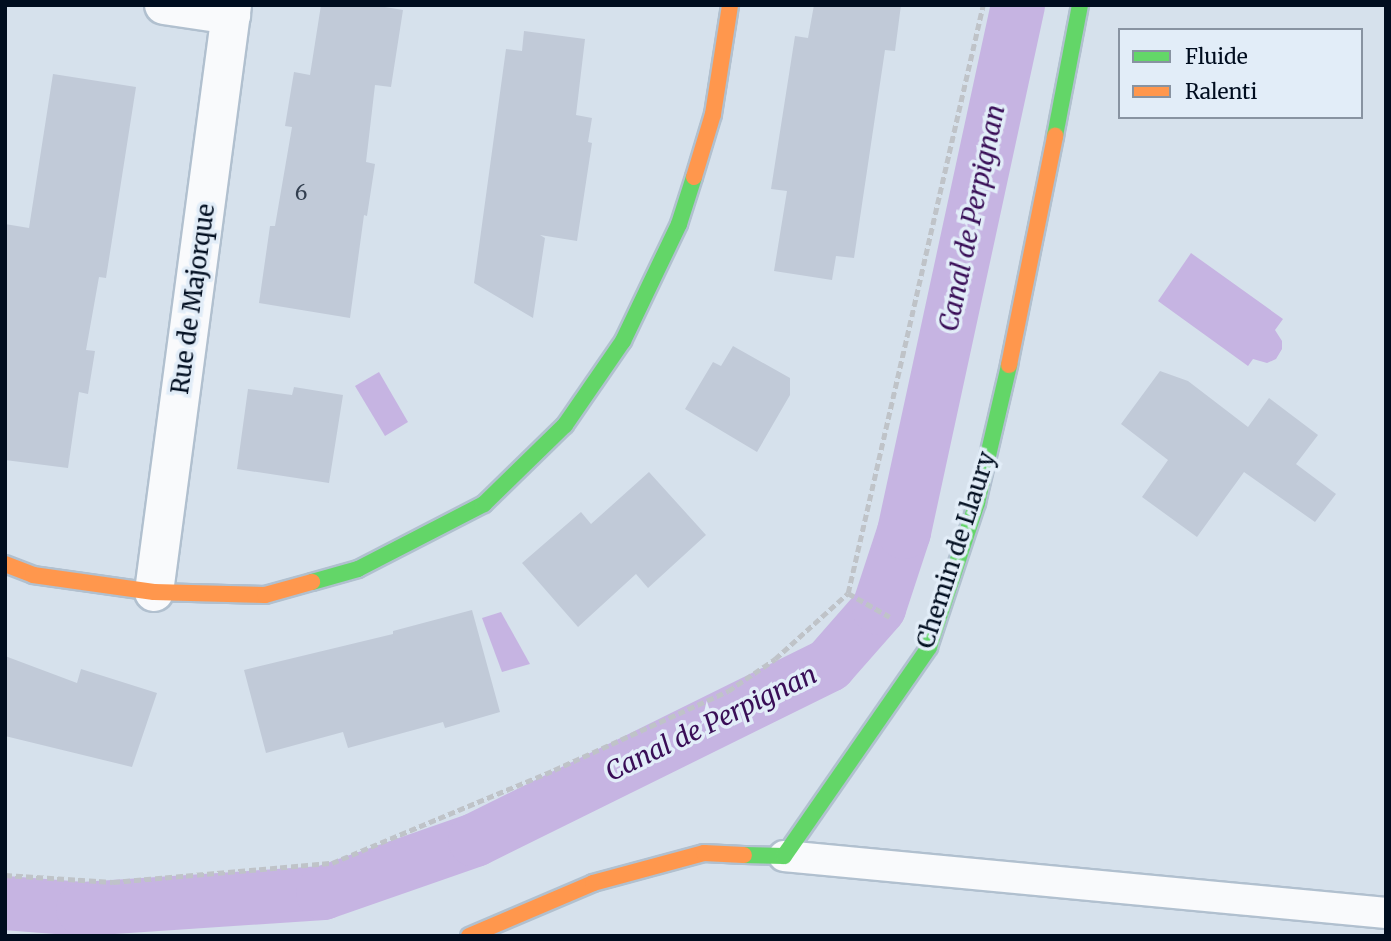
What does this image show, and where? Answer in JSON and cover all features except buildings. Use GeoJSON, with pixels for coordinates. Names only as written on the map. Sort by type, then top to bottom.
{"type":"FeatureCollection","features":[{"type":"Feature","properties":{"kind":"street"},"geometry":{"type":"LineString","coordinates":[[164,5],[231,10]]}},
{"type":"Feature","properties":{"kind":"street"},"geometry":{"type":"LineString","coordinates":[[5,564],[33,575],[154,592],[265,595],[358,569],[484,504],[565,425],[623,341],[679,224],[713,114],[730,5]]}},
{"type":"Feature","properties":{"kind":"street","name":"Chemin de Llaury"},"geometry":{"type":"LineString","coordinates":[[784,856],[929,647],[976,503],[999,408],[1080,5]]}},
{"type":"Feature","properties":{"kind":"street","name":"Rue de Majorque"},"geometry":{"type":"LineString","coordinates":[[154,592],[231,10]]}},
{"type":"Feature","properties":{"kind":"street"},"geometry":{"type":"LineString","coordinates":[[469,936],[593,883],[704,853],[784,856]]}},
{"type":"Feature","properties":{"kind":"lane"},"geometry":{"type":"LineString","coordinates":[[784,856],[1386,914]]}},
{"type":"Feature","properties":{"kind":"path"},"geometry":{"type":"LineString","coordinates":[[5,875],[113,882],[332,863],[554,771],[728,691],[775,659],[848,593],[983,5]]}},
{"type":"Feature","properties":{"kind":"path"},"geometry":{"type":"LineString","coordinates":[[848,593],[901,623]]}},
{"type":"Feature","properties":{"kind":"shaded area"},"geometry":{"type":"Polygon","coordinates":[[[1191,253],[1283,319],[1275,330],[1282,341],[1282,349],[1276,359],[1267,363],[1253,359],[1248,366],[1158,301],[1191,253]]]}},
{"type":"Feature","properties":{"kind":"shaded area"},"geometry":{"type":"Polygon","coordinates":[[[379,372],[408,422],[385,436],[355,386],[379,372]]]}},
{"type":"Feature","properties":{"kind":"shaded area"},"geometry":{"type":"Polygon","coordinates":[[[501,612],[530,664],[502,672],[482,618],[501,612]]]}},
{"type":"Feature","properties":{"kind":"waterway","name":"Canal de Perpignan"},"geometry":{"type":"LineString","coordinates":[[5,903],[83,909],[323,893],[475,840],[829,665],[879,608],[904,532],[1018,5]]}},
{"type":"Feature","properties":{"kind":"traffic: fast"},"geometry":{"type":"LineString","coordinates":[[1055,136],[1080,5]]}},
{"type":"Feature","properties":{"kind":"traffic: fast"},"geometry":{"type":"LineString","coordinates":[[312,582],[358,569],[484,504],[565,425],[623,341],[679,224],[694,177]]}},
{"type":"Feature","properties":{"kind":"traffic: fast"},"geometry":{"type":"LineString","coordinates":[[744,855],[784,856],[929,647],[977,503],[1009,365]]}},
{"type":"Feature","properties":{"kind":"traffic: slow"},"geometry":{"type":"LineString","coordinates":[[694,177],[713,114],[730,5]]}},
{"type":"Feature","properties":{"kind":"traffic: slow"},"geometry":{"type":"LineString","coordinates":[[1009,365],[1055,136]]}},
{"type":"Feature","properties":{"kind":"traffic: slow"},"geometry":{"type":"LineString","coordinates":[[5,564],[33,575],[154,592],[265,595],[312,582]]}},
{"type":"Feature","properties":{"kind":"traffic: slow"},"geometry":{"type":"LineString","coordinates":[[469,936],[593,883],[704,853],[744,855]]}}]}
